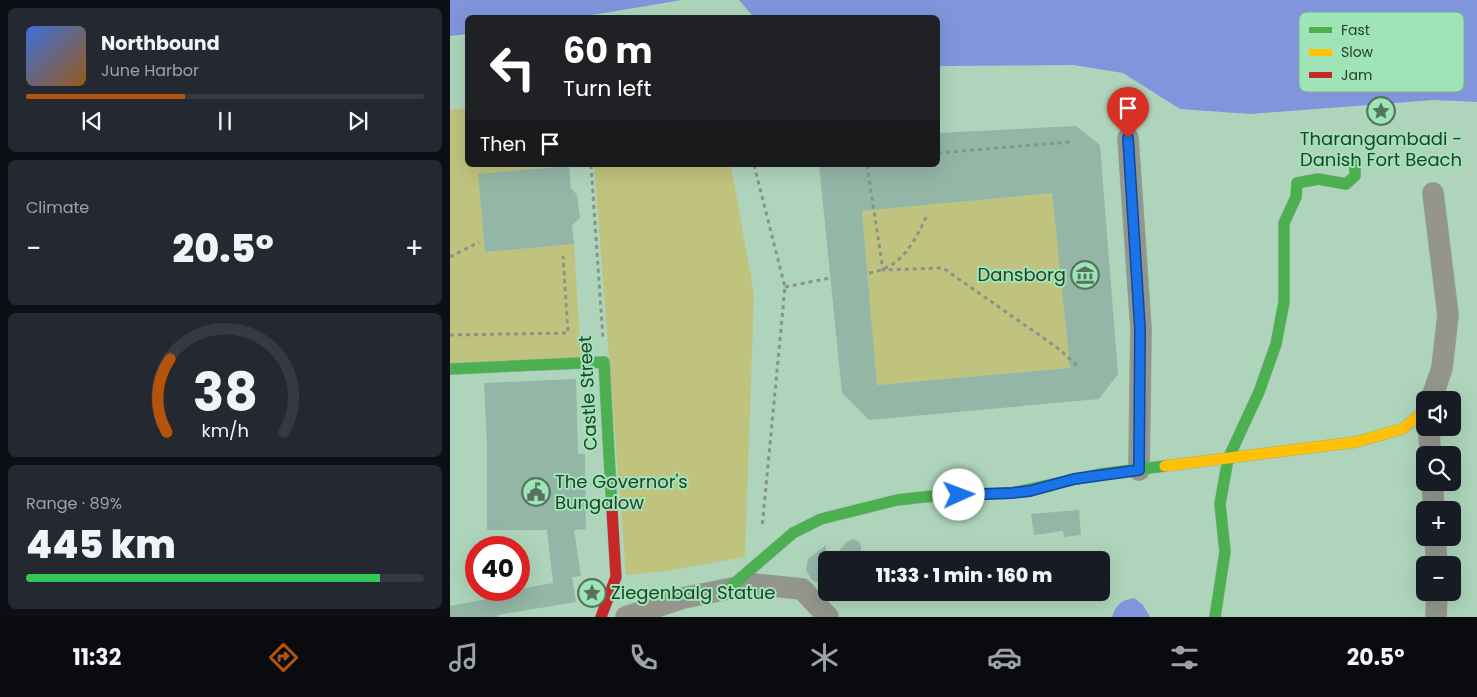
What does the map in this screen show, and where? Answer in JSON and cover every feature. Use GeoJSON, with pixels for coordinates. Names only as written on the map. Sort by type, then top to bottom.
{"type":"FeatureCollection","features":[{"type":"Feature","properties":{"kind":"street"},"geometry":{"type":"LineString","coordinates":[[1128,138],[1140,329],[1139,470]]}},
{"type":"Feature","properties":{"kind":"street"},"geometry":{"type":"LineString","coordinates":[[1215,617],[1225,552],[1220,504],[1228,459],[1259,392],[1276,344],[1284,302],[1284,223],[1288,209],[1296,197],[1297,183],[1318,179],[1346,184],[1355,176],[1355,163]]}},
{"type":"Feature","properties":{"kind":"street"},"geometry":{"type":"LineString","coordinates":[[1432,193],[1448,314],[1442,368],[1434,391]]}},
{"type":"Feature","properties":{"kind":"street"},"geometry":{"type":"LineString","coordinates":[[450,368],[604,362]]}},
{"type":"Feature","properties":{"kind":"street","name":"Castle Street"},"geometry":{"type":"LineString","coordinates":[[601,617],[616,576],[604,362]]}},
{"type":"Feature","properties":{"kind":"street"},"geometry":{"type":"LineString","coordinates":[[729,588],[792,532],[821,520],[858,509],[897,500],[942,495],[1030,491],[1076,478],[1356,442],[1402,429],[1416,419]]}},
{"type":"Feature","properties":{"kind":"street"},"geometry":{"type":"LineString","coordinates":[[626,617],[683,598],[753,584],[802,588],[828,617]]}},
{"type":"Feature","properties":{"kind":"street"},"geometry":{"type":"LineString","coordinates":[[1436,617],[1437,601]]}},
{"type":"Feature","properties":{"kind":"path"},"geometry":{"type":"LineString","coordinates":[[940,153],[1070,142]]}},
{"type":"Feature","properties":{"kind":"path","name":"Castle Street"},"geometry":{"type":"LineString","coordinates":[[591,167],[604,362]]}},
{"type":"Feature","properties":{"kind":"path"},"geometry":{"type":"LineString","coordinates":[[754,167],[784,287],[759,561]]}},
{"type":"Feature","properties":{"kind":"path"},"geometry":{"type":"LineString","coordinates":[[867,167],[883,270]]}},
{"type":"Feature","properties":{"kind":"path"},"geometry":{"type":"LineString","coordinates":[[883,270],[909,250],[928,214]]}},
{"type":"Feature","properties":{"kind":"path"},"geometry":{"type":"LineString","coordinates":[[450,257],[479,242]]}},
{"type":"Feature","properties":{"kind":"path"},"geometry":{"type":"LineString","coordinates":[[450,335],[568,333],[563,256]]}},
{"type":"Feature","properties":{"kind":"path"},"geometry":{"type":"LineString","coordinates":[[868,273],[883,270],[942,268],[1055,346],[1079,367]]}},
{"type":"Feature","properties":{"kind":"path"},"geometry":{"type":"LineString","coordinates":[[784,287],[830,278]]}},
{"type":"Feature","properties":{"kind":"green space"},"geometry":{"type":"Polygon","coordinates":[[[465,108],[465,167],[551,167],[478,175],[485,252],[574,244],[581,358],[450,363],[450,110],[465,108]]]}},
{"type":"Feature","properties":{"kind":"green space"},"geometry":{"type":"Polygon","coordinates":[[[594,167],[731,167],[754,294],[745,557],[667,571],[626,575],[594,167]]]}},
{"type":"Feature","properties":{"kind":"green space"},"geometry":{"type":"Polygon","coordinates":[[[1052,193],[1070,368],[877,385],[862,211],[1052,193]]]}},
{"type":"Feature","properties":{"kind":"water"},"geometry":{"type":"Polygon","coordinates":[[[450,0],[682,0],[592,15],[465,15],[465,34],[450,36],[450,0]]]}},
{"type":"Feature","properties":{"kind":"water"},"geometry":{"type":"Polygon","coordinates":[[[739,0],[1477,0],[1477,102],[1434,100],[1250,114],[1180,109],[1123,73],[1073,65],[940,66],[940,15],[751,14],[739,0]]]}},
{"type":"Feature","properties":{"kind":"water"},"geometry":{"type":"Polygon","coordinates":[[[1134,598],[1143,605],[1150,617],[1112,617],[1115,609],[1120,604],[1134,598]]]}},
{"type":"Feature","properties":{"kind":"building","name":"Dansborg"},"geometry":{"type":"Polygon","coordinates":[[[1076,126],[1100,145],[1118,374],[1099,399],[869,420],[842,393],[819,167],[940,167],[940,133],[1076,126]],[[1052,193],[862,211],[877,385],[1070,368],[1052,193]]]}},
{"type":"Feature","properties":{"kind":"building"},"geometry":{"type":"Polygon","coordinates":[[[569,167],[571,188],[577,195],[580,218],[572,225],[574,244],[485,252],[478,174],[569,167]]]}},
{"type":"Feature","properties":{"kind":"building"},"geometry":{"type":"Polygon","coordinates":[[[576,379],[578,454],[585,454],[586,529],[574,530],[581,576],[572,577],[576,602],[498,615],[498,617],[450,617],[450,606],[477,601],[530,601],[530,587],[553,583],[547,530],[487,530],[487,444],[484,383],[576,379]]]}},
{"type":"Feature","properties":{"kind":"building"},"geometry":{"type":"Polygon","coordinates":[[[1079,510],[1081,535],[1064,537],[1063,531],[1034,535],[1031,514],[1079,510]]]}},
{"type":"Feature","properties":{"kind":"building"},"geometry":{"type":"Polygon","coordinates":[[[853,539],[859,541],[861,551],[839,551],[848,541],[853,539]]]}},
{"type":"Feature","properties":{"kind":"building"},"geometry":{"type":"Polygon","coordinates":[[[826,545],[826,551],[818,551],[826,545]]]}},
{"type":"Feature","properties":{"kind":"building"},"geometry":{"type":"Polygon","coordinates":[[[818,551],[818,583],[812,580],[806,570],[808,559],[818,551]]]}},
{"type":"Feature","properties":{"kind":"traffic: fast"},"geometry":{"type":"LineString","coordinates":[[1215,617],[1225,552],[1220,504],[1228,459],[1259,392],[1276,344],[1284,302],[1284,223],[1296,197],[1297,183],[1318,179],[1346,184],[1355,176],[1355,163]]}},
{"type":"Feature","properties":{"kind":"traffic: fast"},"geometry":{"type":"LineString","coordinates":[[450,369],[604,362],[612,510]]}},
{"type":"Feature","properties":{"kind":"traffic: fast"},"geometry":{"type":"LineString","coordinates":[[729,588],[793,533],[821,519],[897,500],[942,495],[1012,493],[1100,474],[1165,466]]}},
{"type":"Feature","properties":{"kind":"traffic: slow"},"geometry":{"type":"LineString","coordinates":[[1165,466],[1356,442],[1402,429],[1416,418]]}},
{"type":"Feature","properties":{"kind":"traffic: jam"},"geometry":{"type":"LineString","coordinates":[[601,617],[616,577],[612,510]]}},
{"type":"Feature","properties":{"kind":"place","name":"Tharangambadi - Danish Fort Beach"},"geometry":{"type":"Point","coordinates":[1381,111]}},
{"type":"Feature","properties":{"kind":"place","name":"Dansborg"},"geometry":{"type":"Point","coordinates":[1085,275]}},
{"type":"Feature","properties":{"kind":"place","name":"The Governor's Bungalow"},"geometry":{"type":"Point","coordinates":[536,492]}},
{"type":"Feature","properties":{"kind":"place","name":"Ziegenbalg Statue"},"geometry":{"type":"Point","coordinates":[592,593]}},
{"type":"Feature","properties":{"kind":"route"},"geometry":{"type":"LineString","coordinates":[[959,495],[1030,491],[1061,481],[1139,470],[1140,329],[1128,138]]}}]}
